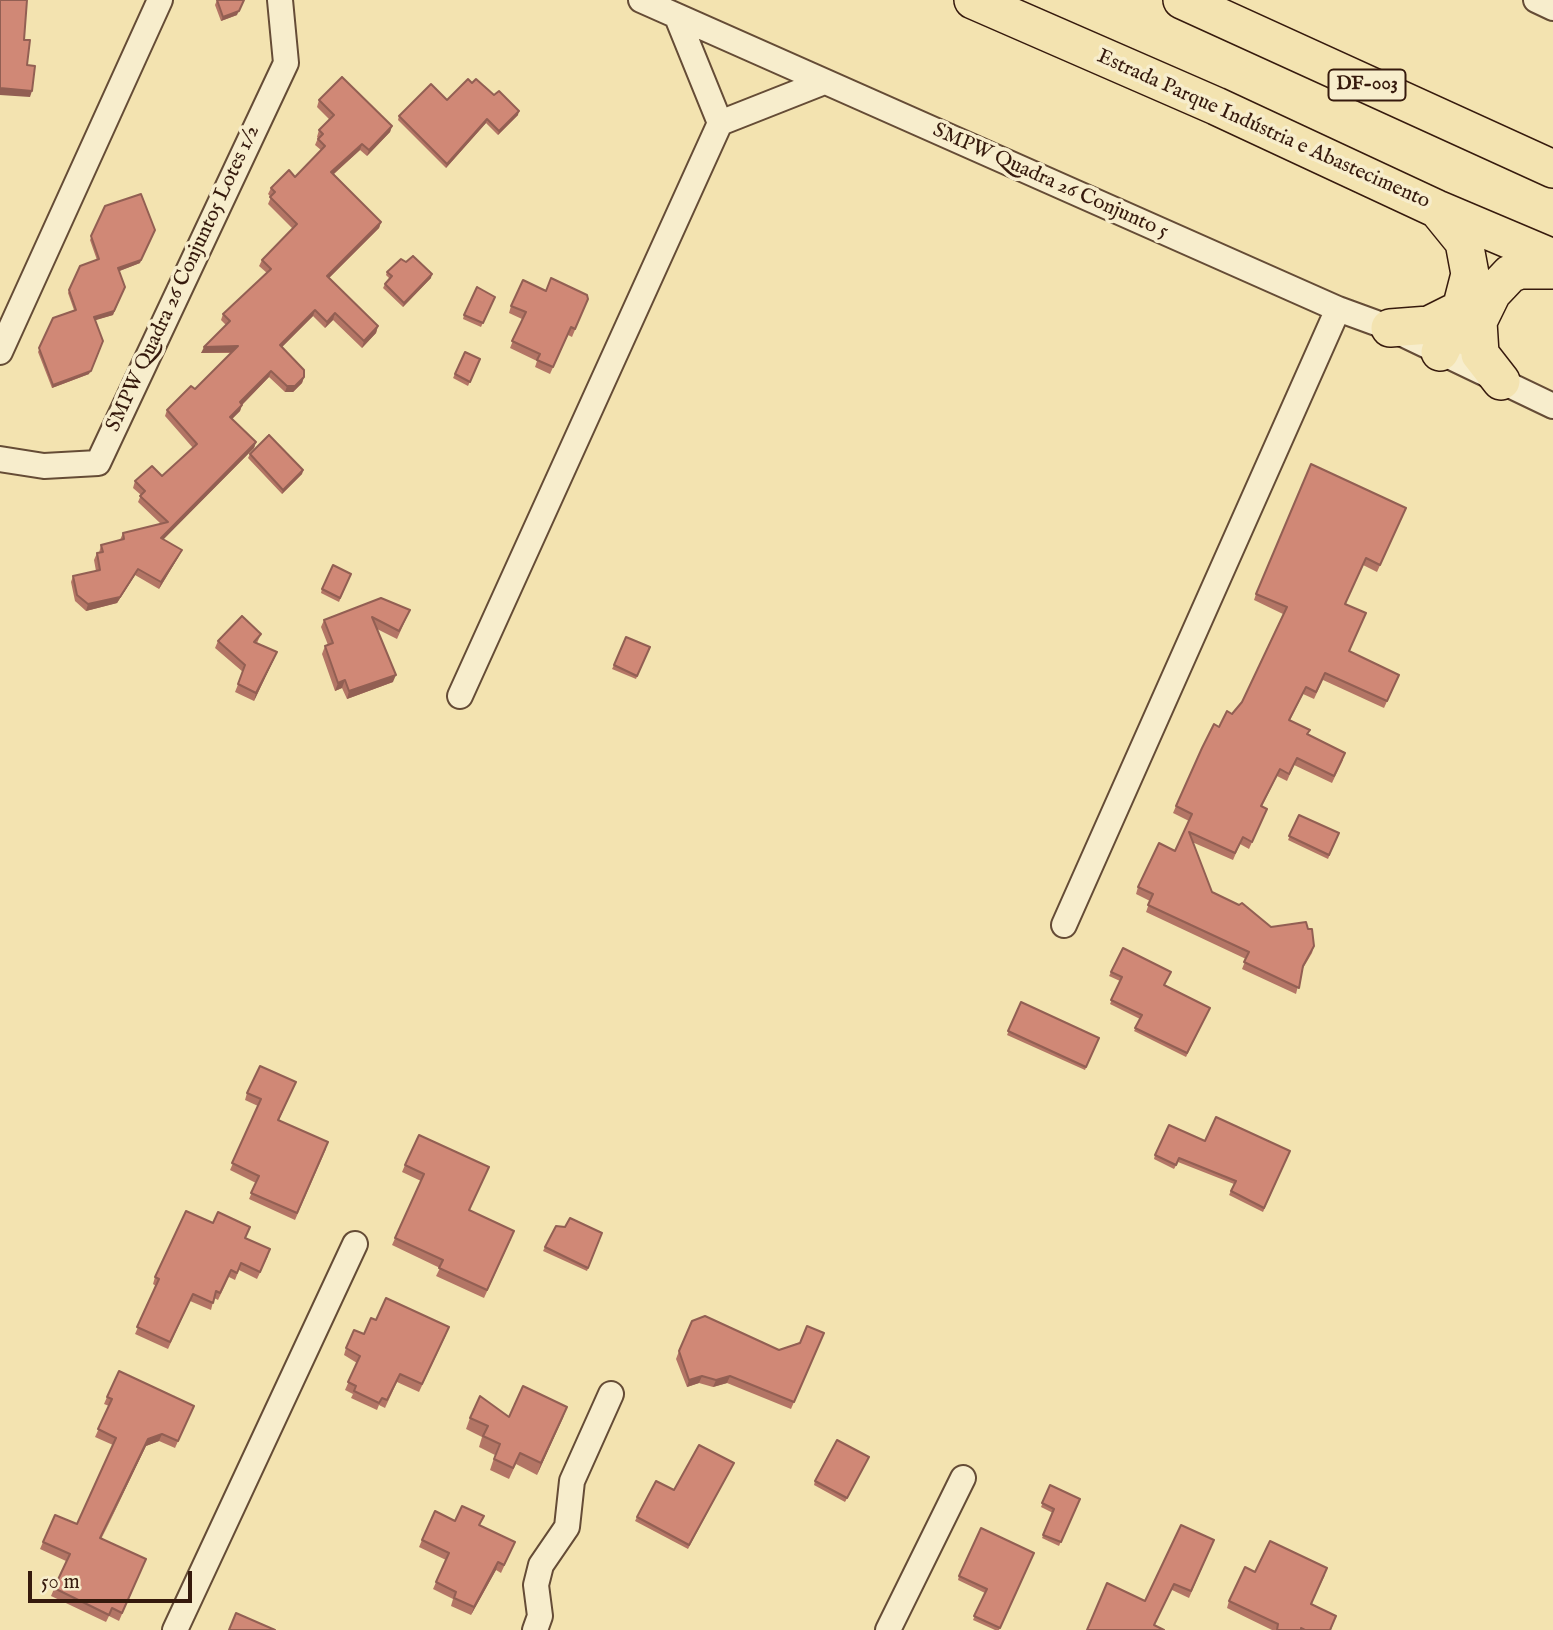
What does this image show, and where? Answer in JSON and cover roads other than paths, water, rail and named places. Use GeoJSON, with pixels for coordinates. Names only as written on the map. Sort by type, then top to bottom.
{"type":"FeatureCollection","features":[{"type":"Feature","properties":{"kind":"highway","name":"Estrada Parque Indústria e Abastecimento"},"geometry":{"type":"LineString","coordinates":[[973,0],[1216,106],[1437,209],[1553,258]]}},
{"type":"Feature","properties":{"kind":"highway","name":"DF-003"},"geometry":{"type":"LineString","coordinates":[[1182,0],[1553,169]]}},
{"type":"Feature","properties":{"kind":"highway"},"geometry":{"type":"LineString","coordinates":[[1437,209],[1464,242],[1469,257],[1469,316],[1480,354],[1500,381]]}},
{"type":"Feature","properties":{"kind":"highway"},"geometry":{"type":"LineString","coordinates":[[1450,357],[1469,316],[1510,274],[1520,270],[1553,270]]}},
{"type":"Feature","properties":{"kind":"highway"},"geometry":{"type":"LineString","coordinates":[[1391,328],[1429,325],[1469,316]]}},
{"type":"Feature","properties":{"kind":"street"},"geometry":{"type":"LineString","coordinates":[[0,352],[160,0]]}},
{"type":"Feature","properties":{"kind":"street","name":"SMPW Quadra 26 Conjunto5 Lotes 1/2"},"geometry":{"type":"LineString","coordinates":[[0,459],[44,466],[98,463],[286,63],[281,0]]}},
{"type":"Feature","properties":{"kind":"street","name":"SMPW Quadra 26 Conjunto 5"},"geometry":{"type":"LineString","coordinates":[[641,0],[1338,309],[1391,328],[1553,405]]}},
{"type":"Feature","properties":{"kind":"street"},"geometry":{"type":"LineString","coordinates":[[1536,0],[1553,8]]}},
{"type":"Feature","properties":{"kind":"street"},"geometry":{"type":"LineString","coordinates":[[677,17],[720,123]]}},
{"type":"Feature","properties":{"kind":"street"},"geometry":{"type":"LineString","coordinates":[[460,696],[720,123],[824,82]]}},
{"type":"Feature","properties":{"kind":"street"},"geometry":{"type":"LineString","coordinates":[[1064,925],[1338,309]]}},
{"type":"Feature","properties":{"kind":"street"},"geometry":{"type":"LineString","coordinates":[[175,1630],[355,1244]]}},
{"type":"Feature","properties":{"kind":"street"},"geometry":{"type":"LineString","coordinates":[[535,1630],[540,1616],[536,1585],[541,1564],[567,1527],[572,1481],[611,1394]]}},
{"type":"Feature","properties":{"kind":"street"},"geometry":{"type":"LineString","coordinates":[[888,1630],[963,1478]]}}]}
